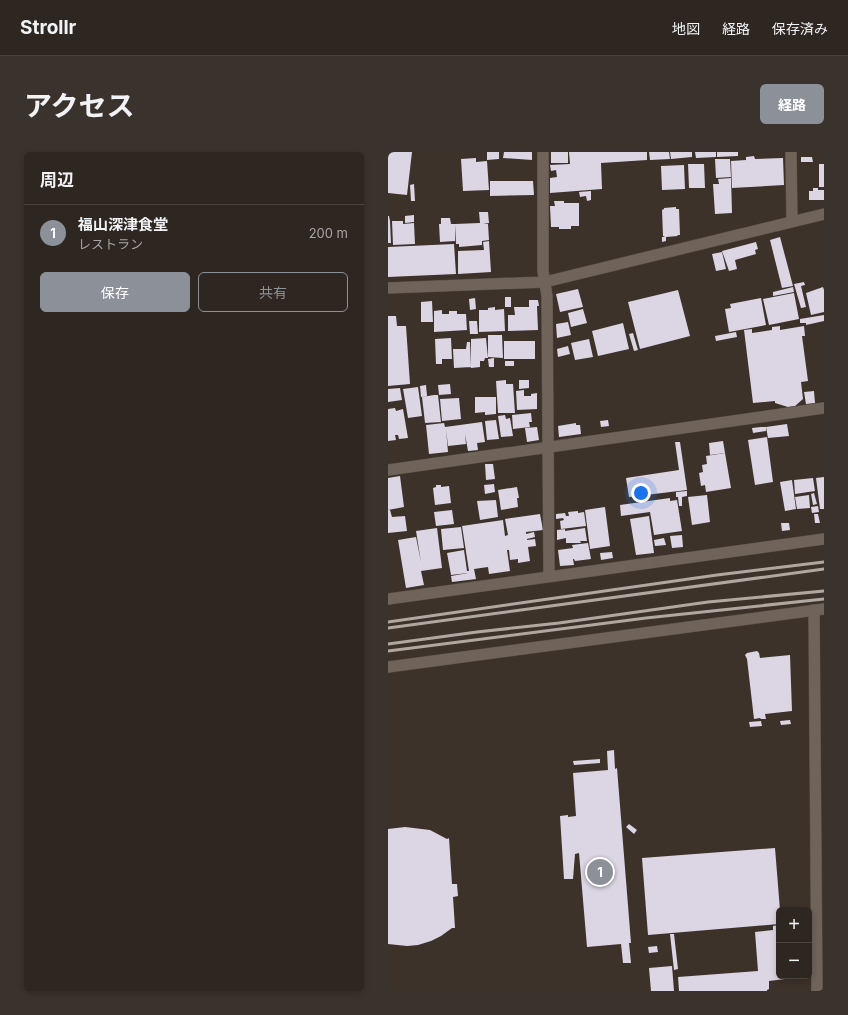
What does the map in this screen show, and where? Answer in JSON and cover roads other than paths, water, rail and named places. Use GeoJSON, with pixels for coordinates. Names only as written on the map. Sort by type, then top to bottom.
{"type":"FeatureCollection","features":[{"type":"Feature","properties":{"kind":"street"},"geometry":{"type":"LineString","coordinates":[[543,152],[543,271],[547,296],[549,576]]}},
{"type":"Feature","properties":{"kind":"street"},"geometry":{"type":"LineString","coordinates":[[791,152],[792,222]]}},
{"type":"Feature","properties":{"kind":"street"},"geometry":{"type":"LineString","coordinates":[[388,288],[545,282],[824,214]]}},
{"type":"Feature","properties":{"kind":"street"},"geometry":{"type":"LineString","coordinates":[[388,470],[824,408]]}},
{"type":"Feature","properties":{"kind":"street"},"geometry":{"type":"LineString","coordinates":[[388,599],[824,539]]}},
{"type":"Feature","properties":{"kind":"street"},"geometry":{"type":"LineString","coordinates":[[388,667],[819,609],[817,991]]}},
{"type":"Feature","properties":{"kind":"railway"},"geometry":{"type":"LineString","coordinates":[[388,622],[717,575],[824,562]]}},
{"type":"Feature","properties":{"kind":"railway"},"geometry":{"type":"LineString","coordinates":[[388,628],[824,569]]}},
{"type":"Feature","properties":{"kind":"railway"},"geometry":{"type":"LineString","coordinates":[[388,644],[559,623],[708,602],[824,591]]}},
{"type":"Feature","properties":{"kind":"railway"},"geometry":{"type":"LineString","coordinates":[[388,651],[646,618],[824,599]]}},
{"type":"Feature","properties":{"kind":"place","name":"福山深津食堂"},"geometry":{"type":"Point","coordinates":[600,872]}}]}
